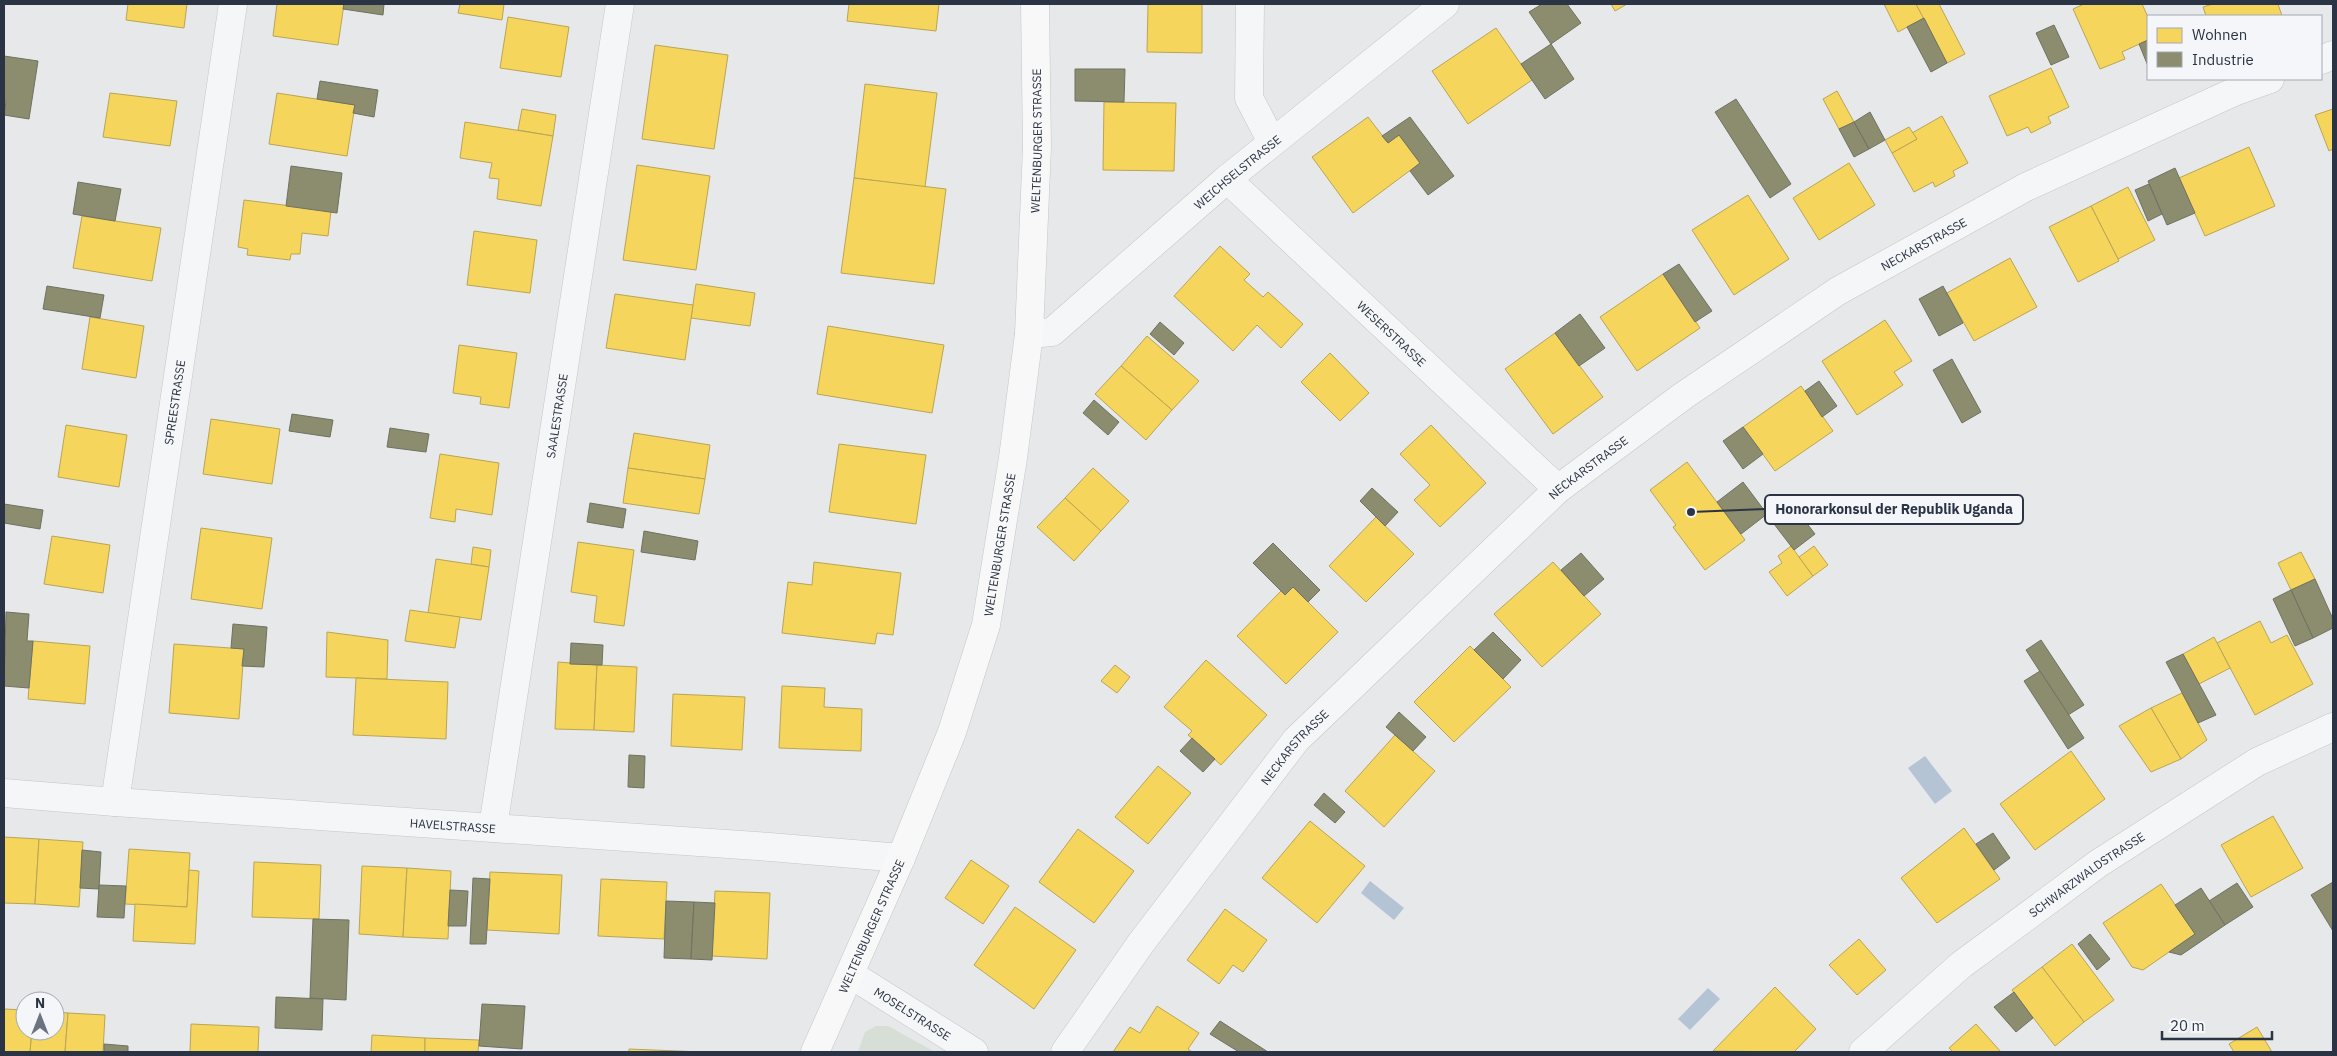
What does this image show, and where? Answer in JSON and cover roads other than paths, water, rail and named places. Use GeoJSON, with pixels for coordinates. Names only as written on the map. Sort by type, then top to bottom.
{"type":"FeatureCollection","features":[{"type":"Feature","properties":{"kind":"main road","name":"WELTENBURGER STRASSE"},"geometry":{"type":"LineString","coordinates":[[815,1052],[901,858],[952,732],[986,625],[1013,458],[1029,334],[1037,147],[1035,4]]}},
{"type":"Feature","properties":{"kind":"street","name":"SPREESTRASSE"},"geometry":{"type":"LineString","coordinates":[[114,802],[233,4]]}},
{"type":"Feature","properties":{"kind":"street","name":"SAALESTRASSE"},"geometry":{"type":"LineString","coordinates":[[493,827],[620,4]]}},
{"type":"Feature","properties":{"kind":"street"},"geometry":{"type":"LineString","coordinates":[[1250,4],[1249,98],[1272,142]]}},
{"type":"Feature","properties":{"kind":"street","name":"WEICHSELSTRASSE"},"geometry":{"type":"LineString","coordinates":[[1029,334],[1052,332],[1227,179],[1445,4]]}},
{"type":"Feature","properties":{"kind":"street","name":"NECKARSTRASSE"},"geometry":{"type":"LineString","coordinates":[[1065,1052],[1141,943],[1296,740],[1558,489],[1683,396],[1838,291],[2026,187],[2236,92],[2267,80]]}},
{"type":"Feature","properties":{"kind":"street","name":"WESERSTRASSE"},"geometry":{"type":"LineString","coordinates":[[1227,179],[1558,489]]}},
{"type":"Feature","properties":{"kind":"street","name":"SCHWARZWALDSTRASSE"},"geometry":{"type":"LineString","coordinates":[[1863,1052],[1960,965],[2099,863],[2257,762],[2333,727]]}},
{"type":"Feature","properties":{"kind":"street","name":"HAVELSTRASSE"},"geometry":{"type":"LineString","coordinates":[[4,793],[901,858]]}},
{"type":"Feature","properties":{"kind":"street","name":"MOSELSTRASSE"},"geometry":{"type":"LineString","coordinates":[[850,974],[974,1052]]}},
{"type":"Feature","properties":{"kind":"water"},"geometry":{"type":"Polygon","coordinates":[[[1925,756],[1952,791],[1935,804],[1908,768],[1925,756]]]}},
{"type":"Feature","properties":{"kind":"water"},"geometry":{"type":"Polygon","coordinates":[[[1370,881],[1404,908],[1394,920],[1361,893],[1370,881]]]}},
{"type":"Feature","properties":{"kind":"water"},"geometry":{"type":"Polygon","coordinates":[[[1708,988],[1720,999],[1690,1030],[1678,1019],[1708,988]]]}},
{"type":"Feature","properties":{"kind":"place","name":"Honorarkonsul der Republik Uganda"},"geometry":{"type":"Point","coordinates":[1691,512]}}]}
